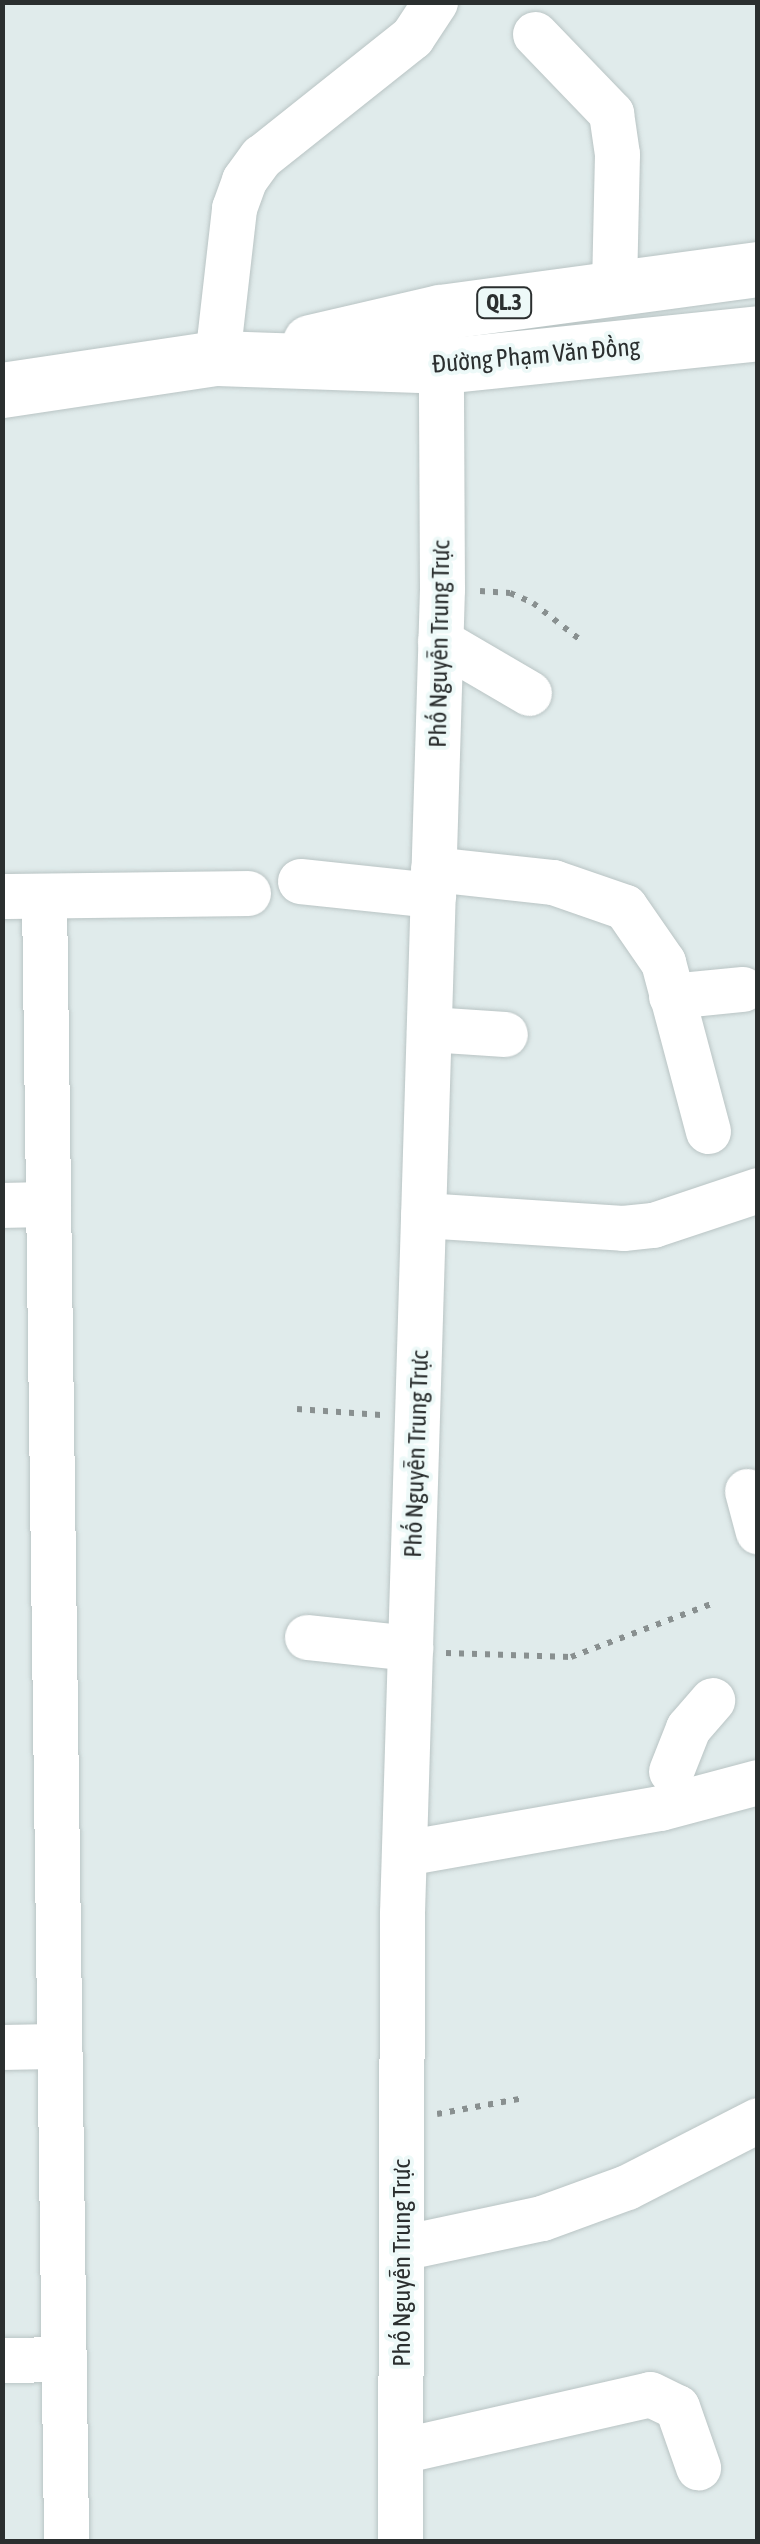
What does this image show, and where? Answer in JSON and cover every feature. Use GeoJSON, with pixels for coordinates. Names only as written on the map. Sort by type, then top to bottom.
{"type":"FeatureCollection","features":[{"type":"Feature","properties":{"kind":"highway","name":"Đường Phạm Văn Đồng"},"geometry":{"type":"LineString","coordinates":[[2,390],[236,357],[402,319],[758,269]]}},
{"type":"Feature","properties":{"kind":"highway","name":"Đường Phạm Văn Đồng"},"geometry":{"type":"LineString","coordinates":[[236,357],[441,366],[758,332]]}},
{"type":"Feature","properties":{"kind":"street"},"geometry":{"type":"LineString","coordinates":[[236,357],[234,208],[244,180],[261,157],[412,37],[434,2]]}},
{"type":"Feature","properties":{"kind":"street"},"geometry":{"type":"LineString","coordinates":[[535,34],[611,113],[617,154],[614,288]]}},
{"type":"Feature","properties":{"kind":"street","name":"Phố Nguyễn Trung Trực"},"geometry":{"type":"LineString","coordinates":[[400,2542],[404,1853],[442,588],[441,366]]}},
{"type":"Feature","properties":{"kind":"street"},"geometry":{"type":"LineString","coordinates":[[440,641],[529,693]]}},
{"type":"Feature","properties":{"kind":"street"},"geometry":{"type":"LineString","coordinates":[[300,882],[553,882],[625,908],[663,962],[708,1131]]}},
{"type":"Feature","properties":{"kind":"street"},"geometry":{"type":"LineString","coordinates":[[66,2542],[48,1204],[23,897],[248,893]]}},
{"type":"Feature","properties":{"kind":"street"},"geometry":{"type":"LineString","coordinates":[[672,996],[743,989]]}},
{"type":"Feature","properties":{"kind":"street"},"geometry":{"type":"LineString","coordinates":[[428,1029],[505,1034]]}},
{"type":"Feature","properties":{"kind":"street"},"geometry":{"type":"LineString","coordinates":[[423,1215],[624,1228],[653,1225],[758,1190]]}},
{"type":"Feature","properties":{"kind":"street"},"geometry":{"type":"LineString","coordinates":[[2,1205],[48,1204]]}},
{"type":"Feature","properties":{"kind":"street"},"geometry":{"type":"LineString","coordinates":[[308,1636],[410,1648]]}},
{"type":"Feature","properties":{"kind":"street"},"geometry":{"type":"LineString","coordinates":[[665,1792],[688,1728],[712,1700]]}},
{"type":"Feature","properties":{"kind":"street"},"geometry":{"type":"LineString","coordinates":[[404,1853],[665,1792],[758,1782]]}},
{"type":"Feature","properties":{"kind":"street"},"geometry":{"type":"LineString","coordinates":[[2,2048],[59,2046]]}},
{"type":"Feature","properties":{"kind":"street"},"geometry":{"type":"LineString","coordinates":[[400,2248],[559,2212],[627,2187],[758,2120]]}},
{"type":"Feature","properties":{"kind":"street"},"geometry":{"type":"LineString","coordinates":[[2,2360],[64,2359]]}},
{"type":"Feature","properties":{"kind":"street"},"geometry":{"type":"LineString","coordinates":[[400,2451],[650,2394],[676,2407],[698,2467]]}},
{"type":"Feature","properties":{"kind":"path"},"geometry":{"type":"LineString","coordinates":[[442,588],[510,593],[579,639]]}},
{"type":"Feature","properties":{"kind":"path"},"geometry":{"type":"LineString","coordinates":[[297,1408],[417,1418]]}},
{"type":"Feature","properties":{"kind":"path"},"geometry":{"type":"LineString","coordinates":[[410,1648],[485,1658],[570,1657],[714,1603]]}},
{"type":"Feature","properties":{"kind":"path"},"geometry":{"type":"LineString","coordinates":[[402,2121],[524,2098]]}}]}
